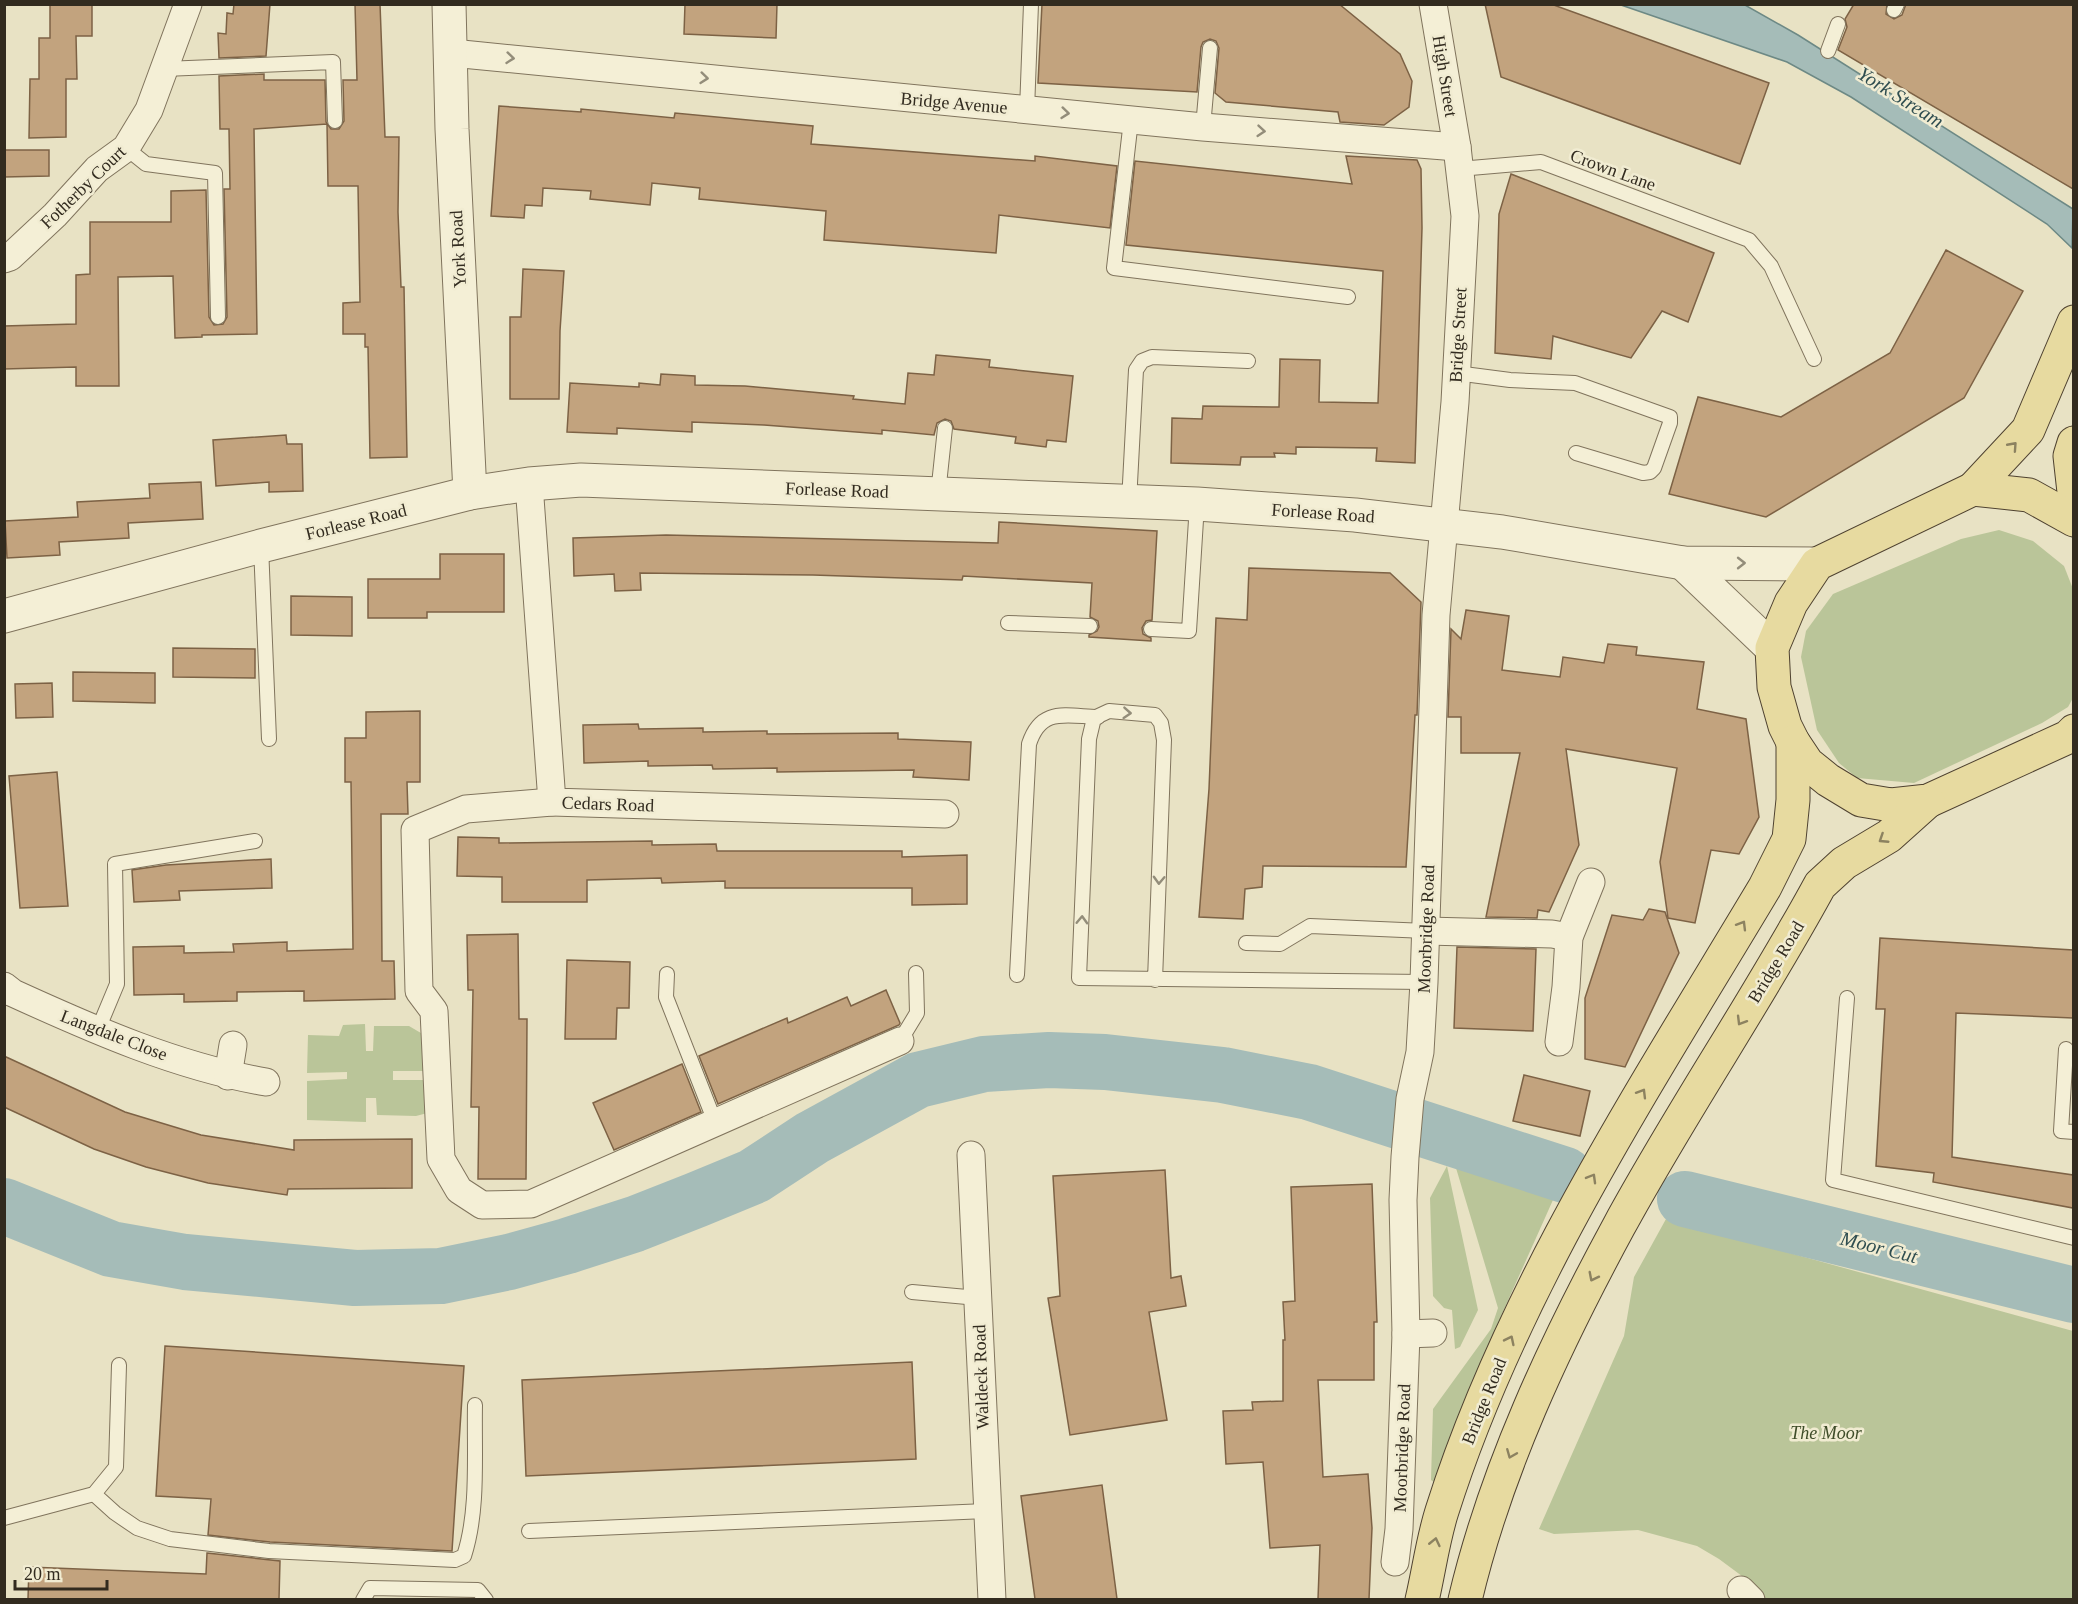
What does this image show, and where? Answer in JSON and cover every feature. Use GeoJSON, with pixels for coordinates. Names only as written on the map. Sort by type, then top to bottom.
{"type":"FeatureCollection","features":[{"type":"Feature","properties":{"kind":"main road"},"geometry":{"type":"LineString","coordinates":[[2072,735],[1928,801],[1891,805],[1861,801],[1828,780],[1807,763],[1793,742],[1785,726],[1774,687],[1772,648],[1791,603],[1816,564],[1973,489],[2028,430],[2073,322]]}},
{"type":"Feature","properties":{"kind":"main road"},"geometry":{"type":"LineString","coordinates":[[2073,443],[2070,456],[2073,492]]}},
{"type":"Feature","properties":{"kind":"main road"},"geometry":{"type":"LineString","coordinates":[[1973,489],[2029,495],[2073,520]]}},
{"type":"Feature","properties":{"kind":"main road","name":"Bridge Road"},"geometry":{"type":"LineString","coordinates":[[1422,1599],[1442,1512],[1486,1389],[1572,1212],[1765,887],[1789,839],[1793,800],[1793,742]]}},
{"type":"Feature","properties":{"kind":"main road","name":"Bridge Road"},"geometry":{"type":"LineString","coordinates":[[1493,1509],[1504,1473],[1550,1362],[1620,1225],[1820,885],[1844,863],[1889,836],[1928,801]]}},
{"type":"Feature","properties":{"kind":"main road"},"geometry":{"type":"LineString","coordinates":[[1448,1599],[1454,1565],[1462,1542],[1493,1509]]}},
{"type":"Feature","properties":{"kind":"main road"},"geometry":{"type":"LineString","coordinates":[[1466,1599],[1493,1509]]}},
{"type":"Feature","properties":{"kind":"street","name":"Fotherby Court"},"geometry":{"type":"LineString","coordinates":[[4,259],[10,257],[55,215],[97,169],[126,148],[149,110],[188,4]]}},
{"type":"Feature","properties":{"kind":"street","name":"York Road"},"geometry":{"type":"LineString","coordinates":[[450,4],[452,129],[470,493]]}},
{"type":"Feature","properties":{"kind":"street","name":"High Street"},"geometry":{"type":"LineString","coordinates":[[1433,4],[1458,158]]}},
{"type":"Feature","properties":{"kind":"street","name":"Bridge Avenue"},"geometry":{"type":"LineString","coordinates":[[452,53],[1203,127],[1458,158]]}},
{"type":"Feature","properties":{"kind":"street","name":"Bridge Street"},"geometry":{"type":"LineString","coordinates":[[1444,524],[1465,216],[1458,158]]}},
{"type":"Feature","properties":{"kind":"street","name":"Forlease Road"},"geometry":{"type":"LineString","coordinates":[[4,616],[261,546],[470,493],[529,484],[581,480],[1197,504],[1378,516],[1502,532],[1683,563],[1816,564]]}},
{"type":"Feature","properties":{"kind":"street","name":"Cedars Road"},"geometry":{"type":"LineString","coordinates":[[529,484],[552,802],[945,814]]}},
{"type":"Feature","properties":{"kind":"street","name":"Moorbridge Road"},"geometry":{"type":"LineString","coordinates":[[1395,1562],[1399,1529],[1406,1334],[1403,1200],[1410,1099],[1420,1052],[1436,615],[1444,524]]}},
{"type":"Feature","properties":{"kind":"street"},"geometry":{"type":"LineString","coordinates":[[1683,563],[1772,648]]}},
{"type":"Feature","properties":{"kind":"street"},"geometry":{"type":"LineString","coordinates":[[552,802],[466,809],[415,830],[419,991],[434,1011],[441,1160],[459,1190],[482,1205],[531,1204],[900,1041]]}},
{"type":"Feature","properties":{"kind":"street"},"geometry":{"type":"LineString","coordinates":[[1558,1042],[1566,987],[1569,937],[1592,882]]}},
{"type":"Feature","properties":{"kind":"street"},"geometry":{"type":"LineString","coordinates":[[1426,931],[1552,934],[1569,937]]}},
{"type":"Feature","properties":{"kind":"street","name":"Langdale Close"},"geometry":{"type":"LineString","coordinates":[[4,986],[13,993],[97,1032],[228,1076],[266,1082]]}},
{"type":"Feature","properties":{"kind":"street"},"geometry":{"type":"LineString","coordinates":[[228,1076],[233,1045]]}},
{"type":"Feature","properties":{"kind":"street","name":"Waldeck Road"},"geometry":{"type":"LineString","coordinates":[[971,1155],[986,1511],[992,1599]]}},
{"type":"Feature","properties":{"kind":"street"},"geometry":{"type":"LineString","coordinates":[[1406,1334],[1433,1333]]}},
{"type":"Feature","properties":{"kind":"lane"},"geometry":{"type":"LineString","coordinates":[[1027,110],[1031,4]]}},
{"type":"Feature","properties":{"kind":"lane"},"geometry":{"type":"LineString","coordinates":[[1828,51],[1838,24]]}},
{"type":"Feature","properties":{"kind":"lane"},"geometry":{"type":"LineString","coordinates":[[1203,127],[1210,48]]}},
{"type":"Feature","properties":{"kind":"lane"},"geometry":{"type":"LineString","coordinates":[[164,69],[333,62],[335,121]]}},
{"type":"Feature","properties":{"kind":"lane"},"geometry":{"type":"LineString","coordinates":[[1131,120],[1114,268],[1348,297]]}},
{"type":"Feature","properties":{"kind":"lane"},"geometry":{"type":"LineString","coordinates":[[126,148],[146,164],[215,173],[218,317]]}},
{"type":"Feature","properties":{"kind":"lane","name":"Crown Lane"},"geometry":{"type":"LineString","coordinates":[[1458,158],[1540,162],[1749,240],[1771,266],[1814,359]]}},
{"type":"Feature","properties":{"kind":"lane"},"geometry":{"type":"LineString","coordinates":[[1129,502],[1136,370],[1142,361],[1152,357],[1248,361]]}},
{"type":"Feature","properties":{"kind":"lane"},"geometry":{"type":"LineString","coordinates":[[1456,373],[1510,380],[1575,383],[1670,417],[1654,468],[1650,472],[1643,473],[1576,453]]}},
{"type":"Feature","properties":{"kind":"lane"},"geometry":{"type":"LineString","coordinates":[[938,494],[945,428]]}},
{"type":"Feature","properties":{"kind":"lane"},"geometry":{"type":"LineString","coordinates":[[1151,629],[1189,631],[1197,504]]}},
{"type":"Feature","properties":{"kind":"lane"},"geometry":{"type":"LineString","coordinates":[[261,546],[269,739]]}},
{"type":"Feature","properties":{"kind":"lane"},"geometry":{"type":"LineString","coordinates":[[1008,623],[1090,626]]}},
{"type":"Feature","properties":{"kind":"lane"},"geometry":{"type":"LineString","coordinates":[[1155,980],[1164,740],[1161,723],[1155,715],[1109,711],[1094,718],[1089,739],[1079,978],[1155,980],[1424,982]]}},
{"type":"Feature","properties":{"kind":"lane"},"geometry":{"type":"LineString","coordinates":[[1017,975],[1029,744],[1033,730],[1051,715],[1098,717]]}},
{"type":"Feature","properties":{"kind":"lane"},"geometry":{"type":"LineString","coordinates":[[97,1032],[117,984],[115,864],[255,841]]}},
{"type":"Feature","properties":{"kind":"lane"},"geometry":{"type":"LineString","coordinates":[[1246,943],[1280,944],[1310,926],[1426,931]]}},
{"type":"Feature","properties":{"kind":"lane"},"geometry":{"type":"LineString","coordinates":[[900,1041],[917,1014],[916,973]]}},
{"type":"Feature","properties":{"kind":"lane"},"geometry":{"type":"LineString","coordinates":[[667,974],[666,997],[715,1122]]}},
{"type":"Feature","properties":{"kind":"lane"},"geometry":{"type":"LineString","coordinates":[[1848,998],[1833,1180],[2073,1238]]}},
{"type":"Feature","properties":{"kind":"lane"},"geometry":{"type":"LineString","coordinates":[[2066,1048],[2061,1131],[2073,1132]]}},
{"type":"Feature","properties":{"kind":"lane"},"geometry":{"type":"LineString","coordinates":[[912,1292],[978,1298]]}},
{"type":"Feature","properties":{"kind":"lane"},"geometry":{"type":"LineString","coordinates":[[4,1518],[94,1494],[116,1467],[118,1365]]}},
{"type":"Feature","properties":{"kind":"lane"},"geometry":{"type":"LineString","coordinates":[[94,1494],[115,1513],[137,1528],[170,1539],[269,1551],[455,1560],[464,1556],[469,1541],[472,1518],[475,1405]]}},
{"type":"Feature","properties":{"kind":"lane"},"geometry":{"type":"LineString","coordinates":[[529,1531],[986,1511]]}},
{"type":"Feature","properties":{"kind":"lane"},"geometry":{"type":"LineString","coordinates":[[363,1599],[370,1588],[478,1590],[486,1599]]}},
{"type":"Feature","properties":{"kind":"green space"},"geometry":{"type":"Polygon","coordinates":[[[1999,530],[2033,541],[2064,566],[2073,589],[2073,698],[2068,707],[2042,723],[1914,783],[1857,778],[1839,763],[1817,730],[1801,657],[1806,631],[1833,594],[1961,539],[1999,530]]]}},
{"type":"Feature","properties":{"kind":"green space"},"geometry":{"type":"Polygon","coordinates":[[[365,1024],[366,1051],[373,1051],[374,1026],[409,1026],[426,1036],[435,1071],[393,1071],[393,1080],[434,1080],[435,1111],[416,1116],[377,1115],[376,1098],[366,1098],[366,1122],[307,1120],[307,1081],[347,1079],[347,1072],[307,1073],[308,1035],[339,1036],[343,1025],[365,1024]]]}},
{"type":"Feature","properties":{"kind":"green space"},"geometry":{"type":"Polygon","coordinates":[[[1454,1141],[1565,1173],[1480,1365],[1435,1483],[1431,1480],[1433,1409],[1491,1329],[1498,1308],[1453,1158],[1454,1141]]]}},
{"type":"Feature","properties":{"kind":"green space"},"geometry":{"type":"Polygon","coordinates":[[[1447,1166],[1478,1310],[1460,1347],[1455,1349],[1452,1310],[1444,1308],[1433,1296],[1430,1198],[1447,1166]]]}},
{"type":"Feature","properties":{"kind":"green space","name":"The Moor"},"geometry":{"type":"Polygon","coordinates":[[[1666,1219],[2073,1331],[2073,1599],[1765,1599],[1750,1582],[1697,1546],[1638,1530],[1554,1534],[1539,1529],[1624,1336],[1634,1277],[1666,1219]]]}},
{"type":"Feature","properties":{"kind":"water","name":"York Stream"},"geometry":{"type":"Polygon","coordinates":[[[1621,5],[1745,5],[1798,35],[2073,209],[2072,248],[2047,224],[1851,97],[1787,62],[1621,5]]]}},
{"type":"Feature","properties":{"kind":"building"},"geometry":{"type":"Polygon","coordinates":[[[50,4],[92,4],[92,36],[76,36],[77,79],[66,79],[66,137],[29,138],[30,79],[39,79],[39,38],[50,38],[50,4]]]}},
{"type":"Feature","properties":{"kind":"building"},"geometry":{"type":"Polygon","coordinates":[[[234,4],[270,4],[266,56],[219,58],[218,33],[226,34],[227,13],[233,14],[234,4]]]}},
{"type":"Feature","properties":{"kind":"building"},"geometry":{"type":"Polygon","coordinates":[[[355,4],[380,4],[385,137],[399,137],[398,212],[401,287],[404,287],[407,457],[370,458],[368,347],[365,347],[365,334],[343,334],[343,303],[360,302],[358,186],[328,186],[327,124],[254,129],[257,334],[175,338],[173,276],[118,277],[119,386],[76,386],[76,367],[4,369],[4,326],[76,324],[76,275],[90,274],[90,222],[171,222],[171,191],[206,190],[209,317],[214,325],[223,324],[227,317],[224,189],[230,189],[229,129],[220,129],[219,76],[264,74],[264,80],[325,80],[326,122],[331,129],[339,129],[344,121],[343,80],[357,80],[355,4]]]}},
{"type":"Feature","properties":{"kind":"building"},"geometry":{"type":"Polygon","coordinates":[[[685,4],[777,4],[776,38],[684,34],[685,4]]]}},
{"type":"Feature","properties":{"kind":"building"},"geometry":{"type":"Polygon","coordinates":[[[1042,4],[1339,4],[1400,54],[1412,81],[1409,107],[1384,125],[1340,122],[1338,112],[1226,102],[1215,93],[1219,48],[1216,41],[1210,39],[1203,42],[1201,47],[1197,92],[1038,83],[1042,4]]]}},
{"type":"Feature","properties":{"kind":"building"},"geometry":{"type":"Polygon","coordinates":[[[1485,4],[1551,4],[1769,83],[1740,164],[1501,77],[1485,4]]]}},
{"type":"Feature","properties":{"kind":"building"},"geometry":{"type":"Polygon","coordinates":[[[1854,4],[1887,4],[1886,14],[1894,19],[1902,15],[1906,4],[2073,4],[2073,189],[1838,50],[1847,27],[1845,19],[1854,4]]]}},
{"type":"Feature","properties":{"kind":"building"},"geometry":{"type":"Polygon","coordinates":[[[499,106],[581,112],[581,109],[674,118],[675,113],[813,126],[811,144],[1035,161],[1035,156],[1117,166],[1110,228],[999,215],[996,253],[824,240],[826,211],[699,199],[700,188],[652,183],[650,205],[590,199],[591,191],[543,188],[542,206],[525,205],[524,218],[491,216],[499,106]]]}},
{"type":"Feature","properties":{"kind":"building"},"geometry":{"type":"Polygon","coordinates":[[[4,150],[49,150],[49,176],[4,177],[4,150]]]}},
{"type":"Feature","properties":{"kind":"building"},"geometry":{"type":"Polygon","coordinates":[[[1346,156],[1417,160],[1421,169],[1422,228],[1415,463],[1376,461],[1377,448],[1296,447],[1296,454],[1274,453],[1275,457],[1241,457],[1240,465],[1171,463],[1172,418],[1202,419],[1203,406],[1279,407],[1280,359],[1320,360],[1319,402],[1378,403],[1383,271],[1126,245],[1135,161],[1352,184],[1346,156]]]}},
{"type":"Feature","properties":{"kind":"building"},"geometry":{"type":"Polygon","coordinates":[[[1511,174],[1714,253],[1688,322],[1662,311],[1631,358],[1553,336],[1551,359],[1495,353],[1499,214],[1511,174]]]}},
{"type":"Feature","properties":{"kind":"building"},"geometry":{"type":"Polygon","coordinates":[[[1946,250],[2023,291],[1964,398],[1766,517],[1669,494],[1698,397],[1781,417],[1890,353],[1946,250]]]}},
{"type":"Feature","properties":{"kind":"building"},"geometry":{"type":"Polygon","coordinates":[[[523,269],[564,271],[559,399],[510,399],[510,317],[521,317],[523,269]]]}},
{"type":"Feature","properties":{"kind":"building"},"geometry":{"type":"Polygon","coordinates":[[[936,355],[990,360],[989,367],[1073,376],[1066,442],[1047,440],[1046,447],[1015,443],[1016,437],[954,429],[951,421],[945,419],[937,423],[934,435],[882,430],[882,434],[692,422],[692,432],[617,428],[617,434],[567,432],[570,383],[639,387],[639,383],[660,385],[661,374],[695,376],[695,385],[745,386],[854,396],[853,399],[905,404],[908,373],[934,375],[936,355]]]}},
{"type":"Feature","properties":{"kind":"building"},"geometry":{"type":"Polygon","coordinates":[[[286,435],[287,444],[302,444],[303,491],[269,492],[269,482],[216,486],[213,440],[286,435]]]}},
{"type":"Feature","properties":{"kind":"building"},"geometry":{"type":"Polygon","coordinates":[[[201,482],[203,519],[128,523],[129,538],[59,542],[60,555],[7,558],[5,521],[78,517],[77,502],[150,498],[149,484],[201,482]]]}},
{"type":"Feature","properties":{"kind":"building"},"geometry":{"type":"Polygon","coordinates":[[[999,522],[1157,531],[1152,620],[1146,621],[1142,628],[1143,634],[1151,638],[1151,641],[1089,637],[1099,627],[1098,621],[1090,617],[1092,583],[963,576],[962,580],[640,573],[641,590],[615,591],[614,574],[574,576],[573,538],[666,535],[998,543],[999,522]]]}},
{"type":"Feature","properties":{"kind":"building"},"geometry":{"type":"Polygon","coordinates":[[[440,554],[504,554],[504,612],[427,612],[427,618],[368,618],[368,579],[440,579],[440,554]]]}},
{"type":"Feature","properties":{"kind":"building"},"geometry":{"type":"Polygon","coordinates":[[[1249,568],[1390,573],[1421,602],[1417,715],[1415,715],[1406,867],[1263,866],[1262,887],[1245,889],[1243,919],[1199,917],[1209,789],[1216,618],[1247,620],[1249,568]]]}},
{"type":"Feature","properties":{"kind":"building"},"geometry":{"type":"Polygon","coordinates":[[[291,596],[352,597],[352,636],[291,635],[291,596]]]}},
{"type":"Feature","properties":{"kind":"building"},"geometry":{"type":"Polygon","coordinates":[[[1466,610],[1509,616],[1502,670],[1560,677],[1563,657],[1604,663],[1608,644],[1637,647],[1636,655],[1704,662],[1697,709],[1746,719],[1759,817],[1739,854],[1711,850],[1695,923],[1668,918],[1660,862],[1677,768],[1566,749],[1579,845],[1549,912],[1538,910],[1537,918],[1486,917],[1520,753],[1461,753],[1461,717],[1448,717],[1451,629],[1461,639],[1466,610]]]}},
{"type":"Feature","properties":{"kind":"building"},"geometry":{"type":"Polygon","coordinates":[[[173,648],[255,649],[255,678],[173,677],[173,648]]]}},
{"type":"Feature","properties":{"kind":"building"},"geometry":{"type":"Polygon","coordinates":[[[73,672],[155,673],[155,703],[73,701],[73,672]]]}},
{"type":"Feature","properties":{"kind":"building"},"geometry":{"type":"Polygon","coordinates":[[[52,683],[53,717],[16,718],[15,684],[52,683]]]}},
{"type":"Feature","properties":{"kind":"building"},"geometry":{"type":"Polygon","coordinates":[[[420,711],[420,782],[407,782],[408,814],[381,814],[382,961],[394,961],[395,999],[304,1001],[304,991],[237,992],[237,1001],[184,1002],[184,994],[134,995],[133,947],[184,946],[184,953],[234,952],[233,944],[287,942],[287,951],[353,949],[351,782],[345,782],[345,738],[366,738],[366,712],[420,711]]]}},
{"type":"Feature","properties":{"kind":"building"},"geometry":{"type":"Polygon","coordinates":[[[638,724],[639,729],[703,728],[703,732],[898,733],[898,739],[971,742],[969,780],[913,777],[914,770],[777,772],[777,768],[713,769],[712,765],[648,766],[648,761],[584,763],[583,725],[638,724]]]}},
{"type":"Feature","properties":{"kind":"building"},"geometry":{"type":"Polygon","coordinates":[[[57,772],[68,906],[20,908],[9,776],[57,772]]]}},
{"type":"Feature","properties":{"kind":"building"},"geometry":{"type":"Polygon","coordinates":[[[458,837],[499,838],[499,843],[652,841],[652,845],[716,844],[717,851],[902,851],[902,857],[967,855],[967,904],[912,905],[912,888],[725,888],[725,881],[662,883],[661,878],[587,880],[587,902],[502,902],[502,877],[457,876],[458,837]]]}},
{"type":"Feature","properties":{"kind":"building"},"geometry":{"type":"Polygon","coordinates":[[[271,859],[272,888],[179,891],[180,900],[134,902],[132,870],[166,865],[271,859]]]}},
{"type":"Feature","properties":{"kind":"building"},"geometry":{"type":"Polygon","coordinates":[[[1649,909],[1665,912],[1679,953],[1625,1067],[1585,1059],[1585,998],[1612,915],[1643,920],[1649,909]]]}},
{"type":"Feature","properties":{"kind":"building"},"geometry":{"type":"Polygon","coordinates":[[[518,934],[519,1019],[527,1019],[526,1179],[478,1179],[479,1107],[471,1107],[473,990],[468,990],[467,935],[518,934]]]}},
{"type":"Feature","properties":{"kind":"building"},"geometry":{"type":"Polygon","coordinates":[[[1880,938],[2073,950],[2073,1018],[1956,1013],[1952,1157],[2073,1175],[2073,1208],[1933,1182],[1934,1173],[1876,1166],[1885,1009],[1876,1009],[1880,938]]]}},
{"type":"Feature","properties":{"kind":"building"},"geometry":{"type":"Polygon","coordinates":[[[1457,947],[1536,949],[1533,1031],[1454,1028],[1457,947]]]}},
{"type":"Feature","properties":{"kind":"building"},"geometry":{"type":"Polygon","coordinates":[[[567,960],[630,962],[629,1008],[617,1008],[616,1039],[565,1039],[567,960]]]}},
{"type":"Feature","properties":{"kind":"building"},"geometry":{"type":"Polygon","coordinates":[[[886,990],[899,1025],[718,1104],[699,1056],[787,1018],[788,1023],[847,997],[851,1006],[886,990]]]}},
{"type":"Feature","properties":{"kind":"building"},"geometry":{"type":"Polygon","coordinates":[[[4,1056],[125,1112],[201,1135],[294,1150],[294,1140],[412,1139],[412,1188],[288,1189],[287,1195],[208,1183],[146,1167],[94,1149],[4,1107],[4,1056]]]}},
{"type":"Feature","properties":{"kind":"building"},"geometry":{"type":"Polygon","coordinates":[[[682,1064],[701,1112],[614,1150],[593,1103],[682,1064]]]}},
{"type":"Feature","properties":{"kind":"building"},"geometry":{"type":"Polygon","coordinates":[[[1524,1075],[1590,1091],[1580,1136],[1513,1121],[1524,1075]]]}},
{"type":"Feature","properties":{"kind":"building"},"geometry":{"type":"Polygon","coordinates":[[[1165,1170],[1171,1278],[1181,1276],[1186,1306],[1149,1312],[1167,1420],[1070,1435],[1048,1298],[1060,1296],[1053,1176],[1165,1170]]]}},
{"type":"Feature","properties":{"kind":"building"},"geometry":{"type":"Polygon","coordinates":[[[1372,1184],[1377,1322],[1374,1322],[1374,1380],[1318,1380],[1323,1477],[1368,1474],[1372,1528],[1369,1599],[1318,1599],[1320,1545],[1270,1548],[1263,1462],[1226,1464],[1223,1411],[1253,1410],[1252,1402],[1283,1401],[1283,1340],[1285,1340],[1283,1302],[1295,1301],[1291,1187],[1372,1184]]]}},
{"type":"Feature","properties":{"kind":"building"},"geometry":{"type":"Polygon","coordinates":[[[165,1346],[464,1366],[452,1551],[270,1542],[208,1535],[211,1499],[156,1496],[165,1346]]]}},
{"type":"Feature","properties":{"kind":"building"},"geometry":{"type":"Polygon","coordinates":[[[912,1362],[916,1459],[526,1476],[522,1380],[912,1362]]]}},
{"type":"Feature","properties":{"kind":"building"},"geometry":{"type":"Polygon","coordinates":[[[1102,1485],[1117,1599],[1035,1599],[1021,1496],[1102,1485]]]}},
{"type":"Feature","properties":{"kind":"building"},"geometry":{"type":"Polygon","coordinates":[[[207,1553],[280,1561],[279,1599],[28,1599],[29,1567],[206,1574],[207,1553]]]}},
{"type":"Feature","properties":{"kind":"waterway"},"geometry":{"type":"LineString","coordinates":[[4,1206],[111,1249],[185,1262],[355,1278],[441,1276],[509,1262],[567,1246],[635,1224],[696,1200],[754,1176],[812,1138],[918,1080],[984,1064],[1049,1060],[1105,1062],[1223,1075],[1309,1092],[1565,1175]]}},
{"type":"Feature","properties":{"kind":"waterway","name":"Moor Cut"},"geometry":{"type":"LineString","coordinates":[[1685,1199],[2074,1295]]}}]}
